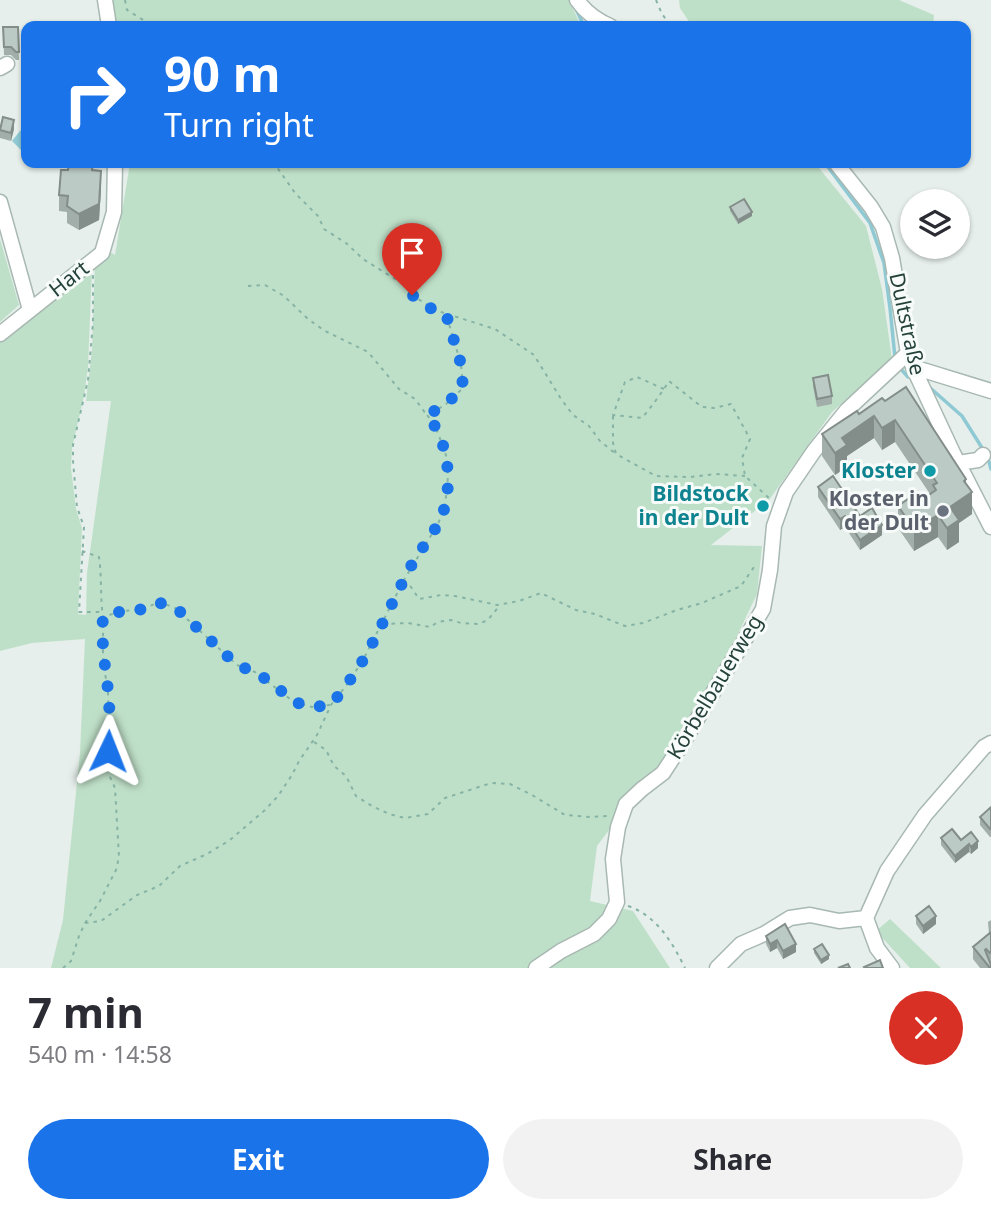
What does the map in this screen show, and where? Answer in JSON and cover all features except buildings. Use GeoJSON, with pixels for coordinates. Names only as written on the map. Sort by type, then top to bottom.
{"type":"FeatureCollection","features":[{"type":"Feature","properties":{"kind":"street"},"geometry":{"type":"LineString","coordinates":[[103,0],[108,21]]}},
{"type":"Feature","properties":{"kind":"street"},"geometry":{"type":"LineString","coordinates":[[577,0],[598,21]]}},
{"type":"Feature","properties":{"kind":"street","name":"Hart"},"geometry":{"type":"LineString","coordinates":[[0,334],[102,253],[114,212],[115,168]]}},
{"type":"Feature","properties":{"kind":"street","name":"Dultstraße"},"geometry":{"type":"LineString","coordinates":[[840,168],[883,227],[892,258],[911,360],[958,463],[991,527]]}},
{"type":"Feature","properties":{"kind":"street","name":"Hart"},"geometry":{"type":"LineString","coordinates":[[1,206],[30,310]]}},
{"type":"Feature","properties":{"kind":"street"},"geometry":{"type":"LineString","coordinates":[[911,360],[991,391]]}},
{"type":"Feature","properties":{"kind":"street","name":"Körbelbauerweg"},"geometry":{"type":"LineString","coordinates":[[617,902],[614,859],[618,828],[626,804],[663,773],[764,608],[771,570],[774,526],[786,492],[847,410],[911,360]]}},
{"type":"Feature","properties":{"kind":"street"},"geometry":{"type":"LineString","coordinates":[[958,463],[985,451]]}},
{"type":"Feature","properties":{"kind":"street"},"geometry":{"type":"LineString","coordinates":[[967,480],[971,468],[985,451]]}},
{"type":"Feature","properties":{"kind":"street"},"geometry":{"type":"LineString","coordinates":[[892,968],[877,948],[866,918],[887,871],[925,815],[984,747],[991,743]]}},
{"type":"Feature","properties":{"kind":"street"},"geometry":{"type":"LineString","coordinates":[[536,968],[594,934],[609,919],[617,902]]}},
{"type":"Feature","properties":{"kind":"street"},"geometry":{"type":"LineString","coordinates":[[718,968],[741,944],[790,918],[810,915],[839,921],[866,918]]}},
{"type":"Feature","properties":{"kind":"path"},"geometry":{"type":"LineString","coordinates":[[125,0],[127,10],[145,21]]}},
{"type":"Feature","properties":{"kind":"path"},"geometry":{"type":"LineString","coordinates":[[656,0],[667,21]]}},
{"type":"Feature","properties":{"kind":"path"},"geometry":{"type":"LineString","coordinates":[[278,168],[295,193],[318,216],[324,229],[402,284],[412,295],[432,309],[495,329],[534,355],[573,415],[589,426],[600,441],[616,453],[656,476],[745,476]]}},
{"type":"Feature","properties":{"kind":"path"},"geometry":{"type":"LineString","coordinates":[[93,260],[93,323],[88,380],[73,445],[73,461],[76,508],[84,527],[79,612],[99,612],[103,617]]}},
{"type":"Feature","properties":{"kind":"path"},"geometry":{"type":"LineString","coordinates":[[85,923],[101,921],[137,895],[159,886],[180,866],[230,840],[278,796],[313,742],[331,705],[363,660],[404,580],[438,524],[445,506],[447,458],[435,425],[415,399],[398,389],[369,352],[325,331],[284,296],[265,285],[248,286]]}},
{"type":"Feature","properties":{"kind":"path"},"geometry":{"type":"LineString","coordinates":[[427,415],[445,405],[463,388],[461,364],[446,314]]}},
{"type":"Feature","properties":{"kind":"path"},"geometry":{"type":"LineString","coordinates":[[616,453],[613,443],[613,415],[625,383],[637,377],[664,389]]}},
{"type":"Feature","properties":{"kind":"path"},"geometry":{"type":"LineString","coordinates":[[613,415],[642,418],[669,381],[702,407],[714,408],[731,404],[750,439],[742,458],[745,476],[774,503],[786,492]]}},
{"type":"Feature","properties":{"kind":"path"},"geometry":{"type":"LineString","coordinates":[[404,580],[419,599],[441,595],[455,596],[498,605],[541,593],[576,610],[596,614],[625,626],[643,623],[702,603],[741,586],[773,543]]}},
{"type":"Feature","properties":{"kind":"path"},"geometry":{"type":"LineString","coordinates":[[63,968],[71,961],[85,923],[116,870],[119,857],[115,788],[110,777],[108,751],[108,691],[103,661],[103,617],[100,600],[102,579],[99,556],[82,551]]}},
{"type":"Feature","properties":{"kind":"path"},"geometry":{"type":"LineString","coordinates":[[103,617],[160,603],[176,608],[237,665],[255,672],[294,702],[312,707],[331,705]]}},
{"type":"Feature","properties":{"kind":"path"},"geometry":{"type":"LineString","coordinates":[[381,625],[408,623],[430,627],[438,622],[451,620],[478,624],[488,620],[501,604]]}},
{"type":"Feature","properties":{"kind":"path"},"geometry":{"type":"LineString","coordinates":[[313,742],[326,750],[334,766],[346,776],[356,796],[380,810],[405,818],[428,814],[445,797],[491,783],[510,784],[565,815],[590,817],[623,814]]}},
{"type":"Feature","properties":{"kind":"path"},"geometry":{"type":"LineString","coordinates":[[617,902],[635,909],[659,925],[685,968]]}},
{"type":"Feature","properties":{"kind":"green space"},"geometry":{"type":"Polygon","coordinates":[[[109,0],[569,0],[579,21],[112,21],[109,0]]]}},
{"type":"Feature","properties":{"kind":"green space"},"geometry":{"type":"Polygon","coordinates":[[[679,0],[899,0],[934,15],[933,21],[689,21],[680,8],[679,0]]]}},
{"type":"Feature","properties":{"kind":"green space"},"geometry":{"type":"Polygon","coordinates":[[[129,168],[819,168],[866,226],[882,289],[892,359],[832,412],[769,500],[711,545],[762,546],[757,594],[726,659],[663,759],[597,846],[590,901],[633,911],[670,968],[51,968],[63,920],[80,753],[85,639],[32,643],[0,651],[0,337],[92,269],[88,367],[72,448],[71,468],[76,509],[82,528],[78,614],[86,615],[87,573],[111,401],[86,401],[92,350],[95,261],[105,249],[115,255],[129,168]]]}},
{"type":"Feature","properties":{"kind":"green space"},"geometry":{"type":"Polygon","coordinates":[[[0,239],[19,305],[0,322],[0,239]]]}},
{"type":"Feature","properties":{"kind":"green space"},"geometry":{"type":"Polygon","coordinates":[[[890,919],[941,968],[910,968],[876,931],[890,919]]]}},
{"type":"Feature","properties":{"kind":"water"},"geometry":{"type":"Polygon","coordinates":[[[21,130],[21,150],[12,141],[21,130]]]}},
{"type":"Feature","properties":{"kind":"waterway"},"geometry":{"type":"LineString","coordinates":[[576,9],[582,21]]}},
{"type":"Feature","properties":{"kind":"waterway"},"geometry":{"type":"LineString","coordinates":[[829,168],[870,223],[884,263],[895,358]]}},
{"type":"Feature","properties":{"kind":"waterway"},"geometry":{"type":"LineString","coordinates":[[900,368],[908,377]]}},
{"type":"Feature","properties":{"kind":"waterway"},"geometry":{"type":"LineString","coordinates":[[928,386],[962,416],[984,451]]}},
{"type":"Feature","properties":{"kind":"waterway"},"geometry":{"type":"LineString","coordinates":[[988,458],[991,469]]}},
{"type":"Feature","properties":{"kind":"place","name":"Kloster"},"geometry":{"type":"Point","coordinates":[930,471]}},
{"type":"Feature","properties":{"kind":"place","name":"Bildstock in der Dult"},"geometry":{"type":"Point","coordinates":[763,506]}},
{"type":"Feature","properties":{"kind":"place","name":"Kloster in der Dult"},"geometry":{"type":"Point","coordinates":[943,511]}},
{"type":"Feature","properties":{"kind":"route"},"geometry":{"type":"LineString","coordinates":[[108,751],[108,691],[102,631],[103,617],[113,612],[139,610],[160,603],[176,608],[237,665],[255,672],[294,702],[312,707],[331,705],[348,683],[363,660],[415,560],[438,524],[445,506],[447,458],[435,425],[427,415],[456,396],[463,388],[463,376],[446,314],[432,309],[412,295]]}}]}
